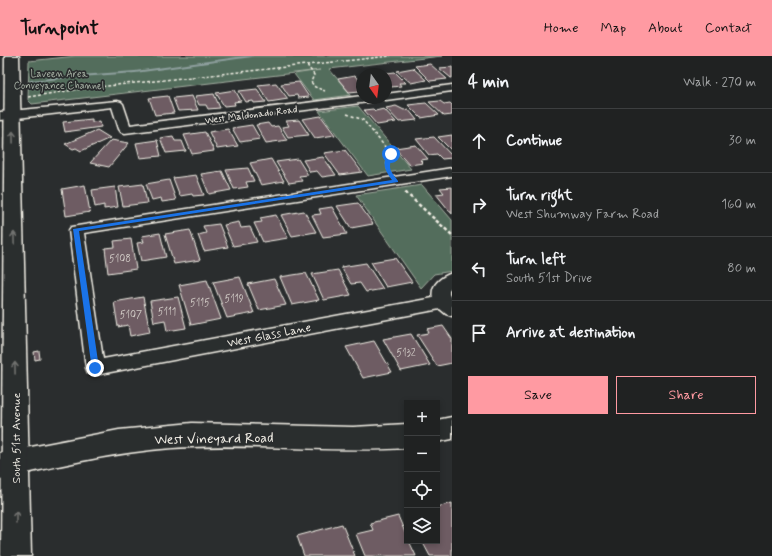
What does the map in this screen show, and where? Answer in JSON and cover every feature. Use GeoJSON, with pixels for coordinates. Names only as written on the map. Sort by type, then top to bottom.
{"type":"FeatureCollection","features":[{"type":"Feature","properties":{"kind":"main road","name":"South 51st Avenue"},"geometry":{"type":"LineString","coordinates":[[12,56],[8,110],[8,464],[16,556]]}},
{"type":"Feature","properties":{"kind":"main road"},"geometry":{"type":"LineString","coordinates":[[440,430],[452,428]]}},
{"type":"Feature","properties":{"kind":"main road","name":"West Vineyard Road"},"geometry":{"type":"LineString","coordinates":[[8,464],[152,438],[190,435],[363,439],[404,436]]}},
{"type":"Feature","properties":{"kind":"street"},"geometry":{"type":"LineString","coordinates":[[392,96],[452,88]]}},
{"type":"Feature","properties":{"kind":"street","name":"West Maldonado Road"},"geometry":{"type":"LineString","coordinates":[[8,110],[117,104],[125,129],[356,101]]}},
{"type":"Feature","properties":{"kind":"street"},"geometry":{"type":"LineString","coordinates":[[396,181],[452,172]]}},
{"type":"Feature","properties":{"kind":"street","name":"West Glass Lane"},"geometry":{"type":"LineString","coordinates":[[396,181],[76,230],[95,368],[447,306]]}},
{"type":"Feature","properties":{"kind":"street"},"geometry":{"type":"LineString","coordinates":[[447,306],[440,295],[440,289],[444,283],[452,280]]}},
{"type":"Feature","properties":{"kind":"path"},"geometry":{"type":"LineString","coordinates":[[8,110],[42,96],[88,88],[391,56]]}},
{"type":"Feature","properties":{"kind":"path"},"geometry":{"type":"LineString","coordinates":[[306,65],[314,75],[311,82],[315,88],[328,92],[346,113],[363,120],[391,154],[386,167],[388,171],[415,202],[452,235]]}},
{"type":"Feature","properties":{"kind":"green space","name":"Laveen Area Conveyance Channel"},"geometry":{"type":"Polygon","coordinates":[[[76,56],[442,56],[329,69],[351,95],[314,100],[294,74],[320,70],[32,104],[28,100],[29,61],[76,56]]]}},
{"type":"Feature","properties":{"kind":"green space"},"geometry":{"type":"Polygon","coordinates":[[[358,106],[411,169],[368,176],[319,111],[358,106]]]}},
{"type":"Feature","properties":{"kind":"green space"},"geometry":{"type":"Polygon","coordinates":[[[422,185],[452,220],[452,271],[434,274],[421,288],[356,195],[422,185]]]}},
{"type":"Feature","properties":{"kind":"building"},"geometry":{"type":"Polygon","coordinates":[[[430,64],[447,79],[430,81],[415,66],[430,64]]]}},
{"type":"Feature","properties":{"kind":"building"},"geometry":{"type":"Polygon","coordinates":[[[452,67],[452,78],[439,68],[452,67]]]}},
{"type":"Feature","properties":{"kind":"building"},"geometry":{"type":"Polygon","coordinates":[[[413,68],[426,80],[411,83],[397,71],[413,68]]]}},
{"type":"Feature","properties":{"kind":"building"},"geometry":{"type":"Polygon","coordinates":[[[392,72],[395,72],[406,83],[399,83],[401,86],[392,87],[392,72]]]}},
{"type":"Feature","properties":{"kind":"building"},"geometry":{"type":"Polygon","coordinates":[[[355,76],[356,91],[349,92],[338,79],[355,76]]]}},
{"type":"Feature","properties":{"kind":"building"},"geometry":{"type":"Polygon","coordinates":[[[299,82],[309,97],[298,98],[297,95],[289,96],[281,84],[299,82]]]}},
{"type":"Feature","properties":{"kind":"building"},"geometry":{"type":"Polygon","coordinates":[[[276,83],[288,99],[269,102],[258,85],[276,83]]]}},
{"type":"Feature","properties":{"kind":"building"},"geometry":{"type":"Polygon","coordinates":[[[257,89],[266,102],[246,102],[239,91],[257,89]]]}},
{"type":"Feature","properties":{"kind":"building"},"geometry":{"type":"Polygon","coordinates":[[[235,90],[241,101],[234,102],[235,105],[224,106],[216,93],[235,90]]]}},
{"type":"Feature","properties":{"kind":"building"},"geometry":{"type":"Polygon","coordinates":[[[214,94],[220,108],[208,109],[206,105],[199,105],[195,96],[214,94]]]}},
{"type":"Feature","properties":{"kind":"building"},"geometry":{"type":"Polygon","coordinates":[[[168,96],[174,113],[155,115],[149,98],[168,96]]]}},
{"type":"Feature","properties":{"kind":"building"},"geometry":{"type":"Polygon","coordinates":[[[192,96],[198,110],[178,111],[173,98],[192,96]]]}},
{"type":"Feature","properties":{"kind":"building"},"geometry":{"type":"Polygon","coordinates":[[[440,101],[444,104],[450,103],[452,105],[452,115],[444,116],[429,102],[440,101]]]}},
{"type":"Feature","properties":{"kind":"building"},"geometry":{"type":"Polygon","coordinates":[[[426,103],[439,115],[421,118],[408,105],[426,103]]]}},
{"type":"Feature","properties":{"kind":"building"},"geometry":{"type":"Polygon","coordinates":[[[396,106],[404,110],[408,109],[417,120],[399,122],[386,108],[396,106]]]}},
{"type":"Feature","properties":{"kind":"building"},"geometry":{"type":"Polygon","coordinates":[[[373,109],[375,111],[384,109],[396,122],[377,125],[364,110],[373,109]]]}},
{"type":"Feature","properties":{"kind":"building"},"geometry":{"type":"Polygon","coordinates":[[[321,116],[335,135],[315,138],[302,119],[321,116]]]}},
{"type":"Feature","properties":{"kind":"building"},"geometry":{"type":"Polygon","coordinates":[[[92,119],[92,122],[100,121],[101,127],[65,132],[63,122],[92,119]]]}},
{"type":"Feature","properties":{"kind":"building"},"geometry":{"type":"Polygon","coordinates":[[[299,120],[309,135],[288,137],[282,127],[289,126],[286,121],[299,120]]]}},
{"type":"Feature","properties":{"kind":"building"},"geometry":{"type":"Polygon","coordinates":[[[268,123],[271,127],[278,126],[287,140],[266,143],[256,125],[268,123]]]}},
{"type":"Feature","properties":{"kind":"building"},"geometry":{"type":"Polygon","coordinates":[[[252,125],[260,139],[240,142],[232,128],[252,125]]]}},
{"type":"Feature","properties":{"kind":"building"},"geometry":{"type":"Polygon","coordinates":[[[228,129],[238,146],[217,149],[209,132],[228,129]]]}},
{"type":"Feature","properties":{"kind":"building"},"geometry":{"type":"Polygon","coordinates":[[[97,130],[110,138],[81,151],[76,148],[73,149],[65,144],[97,130]]]}},
{"type":"Feature","properties":{"kind":"building"},"geometry":{"type":"Polygon","coordinates":[[[205,132],[214,151],[192,154],[184,135],[205,132]]]}},
{"type":"Feature","properties":{"kind":"building"},"geometry":{"type":"Polygon","coordinates":[[[452,135],[452,151],[438,137],[452,135]]]}},
{"type":"Feature","properties":{"kind":"building"},"geometry":{"type":"Polygon","coordinates":[[[173,136],[175,141],[182,141],[186,151],[166,153],[160,138],[173,136]]]}},
{"type":"Feature","properties":{"kind":"building"},"geometry":{"type":"Polygon","coordinates":[[[434,137],[452,156],[452,158],[442,159],[437,154],[429,155],[416,139],[434,137]]]}},
{"type":"Feature","properties":{"kind":"building"},"geometry":{"type":"Polygon","coordinates":[[[111,140],[129,143],[109,167],[90,163],[111,140]]]}},
{"type":"Feature","properties":{"kind":"building"},"geometry":{"type":"Polygon","coordinates":[[[157,140],[161,156],[140,158],[136,143],[157,140]]]}},
{"type":"Feature","properties":{"kind":"building"},"geometry":{"type":"Polygon","coordinates":[[[416,145],[428,159],[420,160],[423,163],[410,165],[395,148],[416,145]]]}},
{"type":"Feature","properties":{"kind":"building"},"geometry":{"type":"Polygon","coordinates":[[[345,150],[362,172],[340,175],[324,153],[345,150]]]}},
{"type":"Feature","properties":{"kind":"building"},"geometry":{"type":"Polygon","coordinates":[[[323,157],[336,175],[322,177],[317,171],[310,172],[303,160],[323,157]]]}},
{"type":"Feature","properties":{"kind":"building"},"geometry":{"type":"Polygon","coordinates":[[[271,159],[284,181],[261,185],[250,163],[271,159]]]}},
{"type":"Feature","properties":{"kind":"building"},"geometry":{"type":"Polygon","coordinates":[[[298,159],[308,175],[299,176],[302,181],[289,183],[276,162],[298,159]]]}},
{"type":"Feature","properties":{"kind":"building"},"geometry":{"type":"Polygon","coordinates":[[[248,168],[254,181],[246,182],[248,187],[234,189],[226,170],[248,168]]]}},
{"type":"Feature","properties":{"kind":"building"},"geometry":{"type":"Polygon","coordinates":[[[222,171],[231,190],[209,194],[201,174],[222,171]]]}},
{"type":"Feature","properties":{"kind":"building"},"geometry":{"type":"Polygon","coordinates":[[[196,175],[204,195],[193,196],[192,194],[180,196],[173,178],[196,175]]]}},
{"type":"Feature","properties":{"kind":"building"},"geometry":{"type":"Polygon","coordinates":[[[169,180],[176,200],[162,202],[161,198],[152,200],[146,184],[169,180]]]}},
{"type":"Feature","properties":{"kind":"building"},"geometry":{"type":"Polygon","coordinates":[[[143,184],[147,203],[123,206],[119,187],[143,184]]]}},
{"type":"Feature","properties":{"kind":"building"},"geometry":{"type":"Polygon","coordinates":[[[85,185],[90,212],[66,216],[62,189],[85,185]]]}},
{"type":"Feature","properties":{"kind":"building"},"geometry":{"type":"Polygon","coordinates":[[[115,187],[118,207],[104,209],[104,205],[95,207],[92,190],[115,187]]]}},
{"type":"Feature","properties":{"kind":"building"},"geometry":{"type":"Polygon","coordinates":[[[452,187],[452,214],[436,194],[444,193],[440,188],[452,187]]]}},
{"type":"Feature","properties":{"kind":"building"},"geometry":{"type":"Polygon","coordinates":[[[358,203],[373,224],[351,228],[337,206],[358,203]]]}},
{"type":"Feature","properties":{"kind":"building"},"geometry":{"type":"Polygon","coordinates":[[[332,207],[347,234],[323,237],[312,215],[321,214],[319,209],[332,207]]]}},
{"type":"Feature","properties":{"kind":"building"},"geometry":{"type":"Polygon","coordinates":[[[304,211],[316,232],[292,236],[281,215],[304,211]]]}},
{"type":"Feature","properties":{"kind":"building"},"geometry":{"type":"Polygon","coordinates":[[[276,215],[288,238],[263,242],[254,223],[262,222],[260,218],[276,215]]]}},
{"type":"Feature","properties":{"kind":"building"},"geometry":{"type":"Polygon","coordinates":[[[239,222],[241,228],[250,227],[257,242],[233,246],[224,225],[239,222]]]}},
{"type":"Feature","properties":{"kind":"building"},"geometry":{"type":"Polygon","coordinates":[[[219,224],[228,247],[204,251],[198,235],[206,233],[203,226],[219,224]]]}},
{"type":"Feature","properties":{"kind":"building"},"geometry":{"type":"Polygon","coordinates":[[[190,230],[200,260],[174,264],[165,234],[190,230]]]}},
{"type":"Feature","properties":{"kind":"building"},"geometry":{"type":"Polygon","coordinates":[[[160,233],[166,257],[141,261],[137,243],[144,242],[142,236],[160,233]]]}},
{"type":"Feature","properties":{"kind":"building"},"geometry":{"type":"Polygon","coordinates":[[[131,239],[136,269],[108,273],[105,248],[115,247],[114,241],[131,239]]]}},
{"type":"Feature","properties":{"kind":"building"},"geometry":{"type":"Polygon","coordinates":[[[395,258],[412,282],[386,287],[371,262],[395,258]]]}},
{"type":"Feature","properties":{"kind":"building"},"geometry":{"type":"Polygon","coordinates":[[[366,263],[383,289],[366,292],[360,283],[351,284],[341,267],[366,263]]]}},
{"type":"Feature","properties":{"kind":"building"},"geometry":{"type":"Polygon","coordinates":[[[338,270],[351,295],[324,300],[312,274],[338,270]]]}},
{"type":"Feature","properties":{"kind":"building"},"geometry":{"type":"Polygon","coordinates":[[[306,273],[319,300],[292,305],[280,277],[306,273]]]}},
{"type":"Feature","properties":{"kind":"building"},"geometry":{"type":"Polygon","coordinates":[[[240,277],[254,313],[227,318],[213,282],[240,277]]]}},
{"type":"Feature","properties":{"kind":"building"},"geometry":{"type":"Polygon","coordinates":[[[274,279],[286,305],[259,310],[248,284],[274,279]]]}},
{"type":"Feature","properties":{"kind":"building"},"geometry":{"type":"Polygon","coordinates":[[[207,280],[221,319],[191,325],[179,285],[207,280]]]}},
{"type":"Feature","properties":{"kind":"building"},"geometry":{"type":"Polygon","coordinates":[[[143,297],[150,332],[130,336],[128,325],[118,327],[114,302],[143,297]]]}},
{"type":"Feature","properties":{"kind":"building"},"geometry":{"type":"Polygon","coordinates":[[[178,297],[186,328],[167,331],[165,320],[154,322],[150,301],[178,297]]]}},
{"type":"Feature","properties":{"kind":"building"},"geometry":{"type":"Polygon","coordinates":[[[443,326],[452,339],[452,363],[437,366],[417,335],[429,333],[427,329],[443,326]]]}},
{"type":"Feature","properties":{"kind":"building"},"geometry":{"type":"Polygon","coordinates":[[[411,334],[430,365],[401,371],[383,339],[411,334]]]}},
{"type":"Feature","properties":{"kind":"building"},"geometry":{"type":"Polygon","coordinates":[[[374,341],[392,372],[363,378],[346,347],[374,341]]]}},
{"type":"Feature","properties":{"kind":"building"},"geometry":{"type":"Polygon","coordinates":[[[39,351],[40,359],[35,360],[34,352],[39,351]]]}},
{"type":"Feature","properties":{"kind":"building"},"geometry":{"type":"Polygon","coordinates":[[[452,503],[452,556],[430,556],[424,544],[440,544],[440,506],[452,503]]]}},
{"type":"Feature","properties":{"kind":"building"},"geometry":{"type":"Polygon","coordinates":[[[398,516],[404,530],[404,544],[410,544],[416,556],[365,556],[356,534],[373,530],[370,523],[398,516]]]}},
{"type":"Feature","properties":{"kind":"building"},"geometry":{"type":"Polygon","coordinates":[[[342,524],[355,556],[304,556],[297,536],[342,524]]]}},
{"type":"Feature","properties":{"kind":"waterway"},"geometry":{"type":"LineString","coordinates":[[31,81],[135,72],[252,56]]}},
{"type":"Feature","properties":{"kind":"route"},"geometry":{"type":"LineString","coordinates":[[95,368],[76,230],[396,181],[386,167],[391,154]]}}]}
